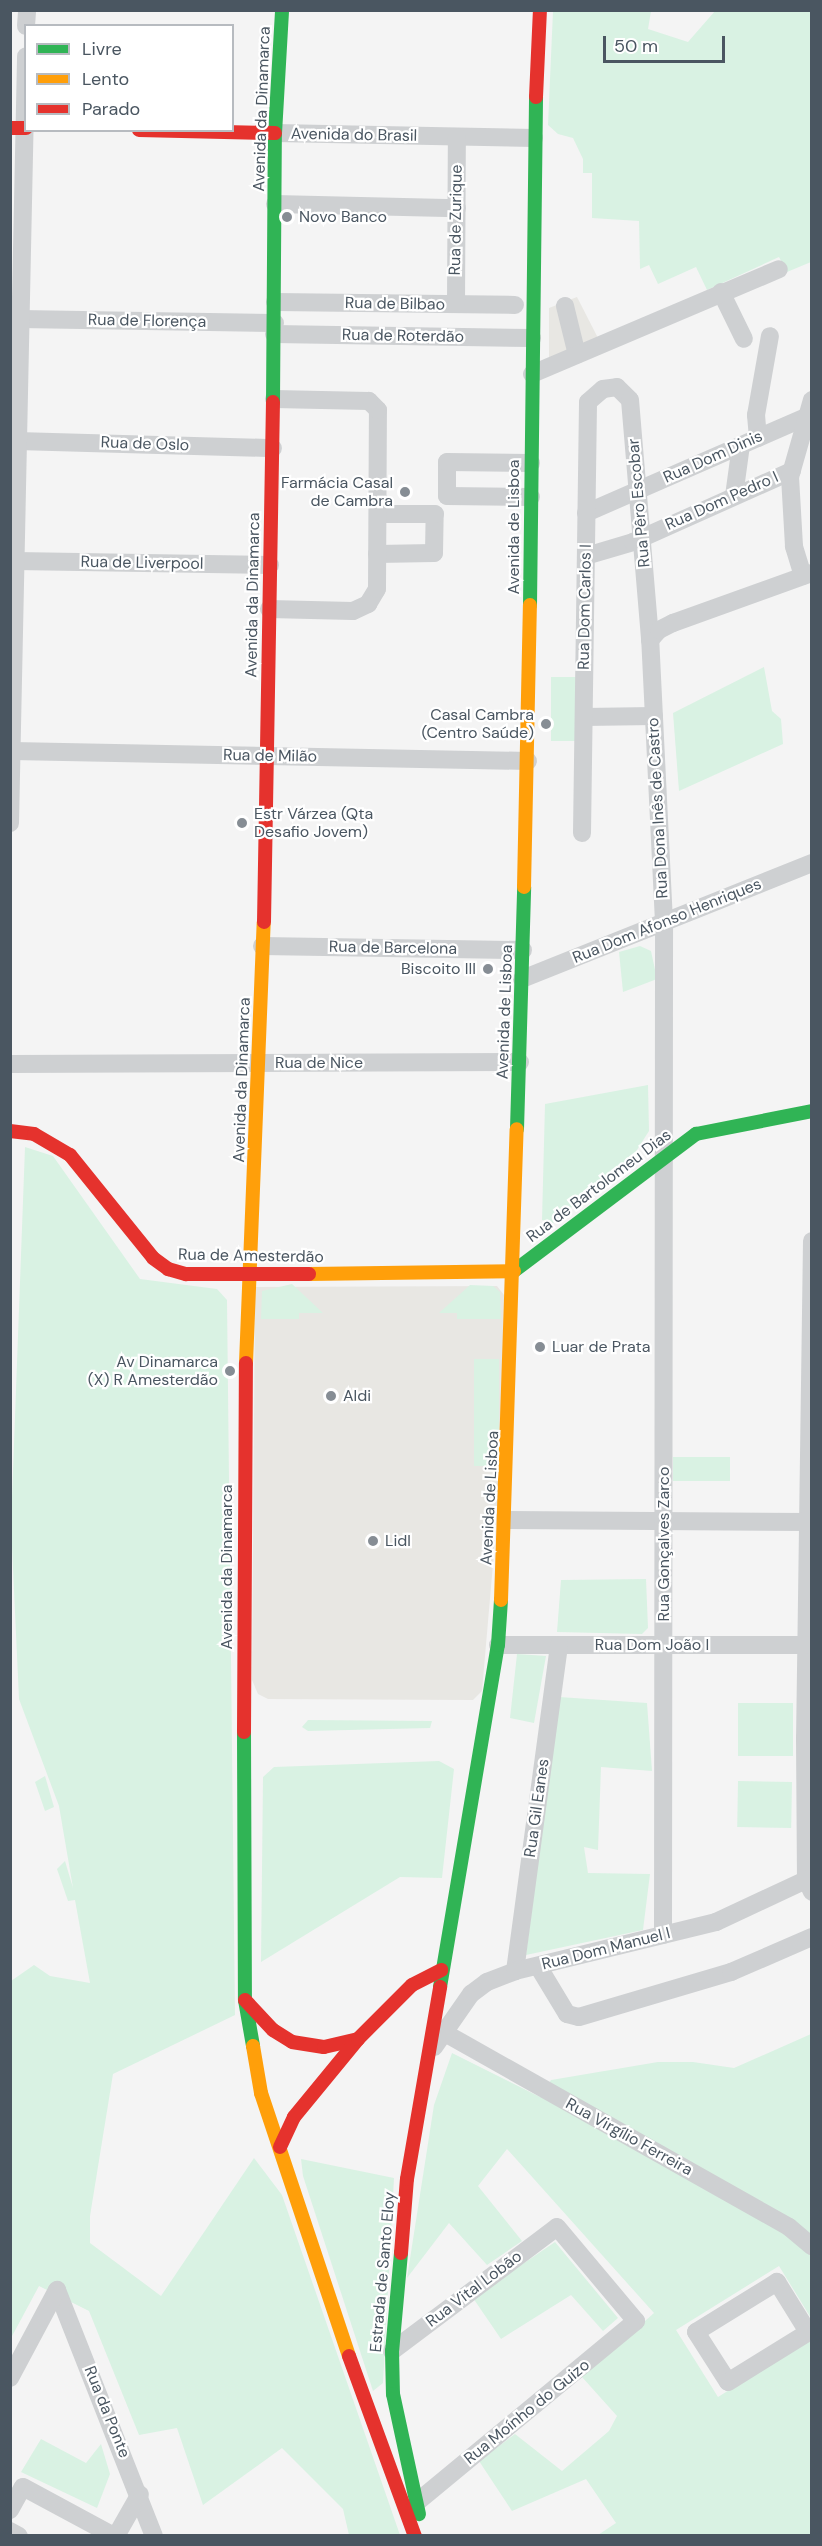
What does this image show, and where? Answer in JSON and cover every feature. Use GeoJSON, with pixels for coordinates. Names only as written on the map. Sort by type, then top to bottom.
{"type":"FeatureCollection","features":[{"type":"Feature","properties":{"kind":"main road","name":"Avenida da Dinamarca"},"geometry":{"type":"LineString","coordinates":[[280,2147],[261,2092],[245,2000],[243,1428],[248,1275],[261,1063],[265,756],[274,399],[275,133],[282,10]]}},
{"type":"Feature","properties":{"kind":"main road","name":"Avenida de Lisboa"},"geometry":{"type":"LineString","coordinates":[[434,2010],[498,1645],[506,1520],[524,950],[534,138],[540,10]]}},
{"type":"Feature","properties":{"kind":"main road","name":"Avenida do Brasil"},"geometry":{"type":"LineString","coordinates":[[229,132],[275,133]]}},
{"type":"Feature","properties":{"kind":"main road","name":"Rua de Bartolomeu Dias"},"geometry":{"type":"LineString","coordinates":[[514,1271],[666,1153],[696,1134],[812,1111]]}},
{"type":"Feature","properties":{"kind":"main road","name":"Rua de Amesterdão"},"geometry":{"type":"LineString","coordinates":[[10,1131],[34,1134],[70,1155],[153,1258],[168,1269],[186,1274],[514,1271]]}},
{"type":"Feature","properties":{"kind":"main road"},"geometry":{"type":"LineString","coordinates":[[280,2147],[294,2117],[358,2039],[412,1985],[441,1970]]}},
{"type":"Feature","properties":{"kind":"main road"},"geometry":{"type":"LineString","coordinates":[[245,2000],[273,2030],[298,2044],[324,2048],[358,2039]]}},
{"type":"Feature","properties":{"kind":"main road","name":"Estrada de Santo Eloy"},"geometry":{"type":"LineString","coordinates":[[424,2535],[393,2394],[392,2351],[407,2179],[434,2010]]}},
{"type":"Feature","properties":{"kind":"main road","name":"Estrada de Santo Eloy"},"geometry":{"type":"LineString","coordinates":[[280,2147],[382,2454],[415,2535]]}},
{"type":"Feature","properties":{"kind":"street"},"geometry":{"type":"LineString","coordinates":[[10,823],[20,128],[24,81]]}},
{"type":"Feature","properties":{"kind":"street","name":"Avenida do Brasil"},"geometry":{"type":"LineString","coordinates":[[275,133],[534,138]]}},
{"type":"Feature","properties":{"kind":"street","name":"Rua de Zurique"},"geometry":{"type":"LineString","coordinates":[[456,304],[457,137]]}},
{"type":"Feature","properties":{"kind":"street"},"geometry":{"type":"LineString","coordinates":[[275,204],[457,208]]}},
{"type":"Feature","properties":{"kind":"street"},"geometry":{"type":"LineString","coordinates":[[532,374],[778,269]]}},
{"type":"Feature","properties":{"kind":"street"},"geometry":{"type":"LineString","coordinates":[[722,292],[744,339]]}},
{"type":"Feature","properties":{"kind":"street","name":"Rua de Bilbao"},"geometry":{"type":"LineString","coordinates":[[275,302],[515,305]]}},
{"type":"Feature","properties":{"kind":"street"},"geometry":{"type":"LineString","coordinates":[[566,306],[577,355]]}},
{"type":"Feature","properties":{"kind":"street","name":"Rua de Florença"},"geometry":{"type":"LineString","coordinates":[[19,319],[274,329]]}},
{"type":"Feature","properties":{"kind":"street","name":"Rua de Roterdão"},"geometry":{"type":"LineString","coordinates":[[274,329],[532,338]]}},
{"type":"Feature","properties":{"kind":"street"},"geometry":{"type":"LineString","coordinates":[[734,496],[756,415],[770,336]]}},
{"type":"Feature","properties":{"kind":"street","name":"Rua Pêro Escobar"},"geometry":{"type":"LineString","coordinates":[[603,389],[617,387],[630,400],[650,640]]}},
{"type":"Feature","properties":{"kind":"street","name":"Rua Dom Carlos I"},"geometry":{"type":"LineString","coordinates":[[582,833],[588,402],[603,389]]}},
{"type":"Feature","properties":{"kind":"street"},"geometry":{"type":"LineString","coordinates":[[269,609],[353,611],[368,604],[377,589],[378,554],[378,410],[369,402],[274,399]]}},
{"type":"Feature","properties":{"kind":"street"},"geometry":{"type":"LineString","coordinates":[[650,640],[659,630],[673,623],[807,575],[794,546],[792,471],[809,408]]}},
{"type":"Feature","properties":{"kind":"street","name":"Rua Dom Dinis"},"geometry":{"type":"LineString","coordinates":[[586,513],[750,441],[809,408]]}},
{"type":"Feature","properties":{"kind":"street","name":"Rua de Oslo"},"geometry":{"type":"LineString","coordinates":[[17,441],[273,448]]}},
{"type":"Feature","properties":{"kind":"street"},"geometry":{"type":"LineString","coordinates":[[378,554],[434,553],[435,514],[447,496],[447,462],[531,463]]}},
{"type":"Feature","properties":{"kind":"street","name":"Rua Dom Pedro I"},"geometry":{"type":"LineString","coordinates":[[586,556],[642,537],[792,471]]}},
{"type":"Feature","properties":{"kind":"street"},"geometry":{"type":"LineString","coordinates":[[447,496],[531,497]]}},
{"type":"Feature","properties":{"kind":"street"},"geometry":{"type":"LineString","coordinates":[[378,514],[435,514]]}},
{"type":"Feature","properties":{"kind":"street","name":"Rua de Liverpool"},"geometry":{"type":"LineString","coordinates":[[15,561],[270,566]]}},
{"type":"Feature","properties":{"kind":"street","name":"Rua Dona Inês de Castro"},"geometry":{"type":"LineString","coordinates":[[650,640],[664,922],[666,1153]]}},
{"type":"Feature","properties":{"kind":"street"},"geometry":{"type":"LineString","coordinates":[[584,717],[654,716]]}},
{"type":"Feature","properties":{"kind":"street","name":"Rua de Milão"},"geometry":{"type":"LineString","coordinates":[[11,745],[265,756],[528,761]]}},
{"type":"Feature","properties":{"kind":"street","name":"Rua Dom Afonso Henriques"},"geometry":{"type":"LineString","coordinates":[[522,979],[812,863]]}},
{"type":"Feature","properties":{"kind":"street","name":"Rua de Barcelona"},"geometry":{"type":"LineString","coordinates":[[262,946],[524,950]]}},
{"type":"Feature","properties":{"kind":"street","name":"Rua de Nice"},"geometry":{"type":"LineString","coordinates":[[10,1064],[520,1062]]}},
{"type":"Feature","properties":{"kind":"street","name":"Rua Gonçalves Zarco"},"geometry":{"type":"LineString","coordinates":[[663,1935],[666,1153]]}},
{"type":"Feature","properties":{"kind":"street"},"geometry":{"type":"LineString","coordinates":[[810,1883],[806,1646],[812,1241]]}},
{"type":"Feature","properties":{"kind":"street"},"geometry":{"type":"LineString","coordinates":[[506,1520],[808,1522]]}},
{"type":"Feature","properties":{"kind":"street","name":"Rua Dom João I"},"geometry":{"type":"LineString","coordinates":[[498,1645],[806,1646]]}},
{"type":"Feature","properties":{"kind":"street","name":"Rua Gil Eanes"},"geometry":{"type":"LineString","coordinates":[[515,1971],[559,1645]]}},
{"type":"Feature","properties":{"kind":"street","name":"Rua Dom Manuel I"},"geometry":{"type":"LineString","coordinates":[[428,2055],[471,1994],[515,1971],[716,1922],[810,1883]]}},
{"type":"Feature","properties":{"kind":"street"},"geometry":{"type":"LineString","coordinates":[[537,1966],[567,2014],[579,2017],[731,1972],[812,1937]]}},
{"type":"Feature","properties":{"kind":"street","name":"Rua Virgílio Ferreira"},"geometry":{"type":"LineString","coordinates":[[443,2032],[789,2227],[812,2246]]}},
{"type":"Feature","properties":{"kind":"street","name":"Rua Vital Lobão"},"geometry":{"type":"LineString","coordinates":[[392,2351],[557,2227],[636,2321]]}},
{"type":"Feature","properties":{"kind":"street"},"geometry":{"type":"LineString","coordinates":[[777,2282],[810,2331],[728,2382],[696,2332],[777,2282]]}},
{"type":"Feature","properties":{"kind":"street","name":"Rua da Ponte"},"geometry":{"type":"LineString","coordinates":[[10,2378],[57,2290],[140,2494],[154,2535]]}},
{"type":"Feature","properties":{"kind":"street","name":"Rua Moínho do Guizo"},"geometry":{"type":"LineString","coordinates":[[417,2502],[636,2321]]}},
{"type":"Feature","properties":{"kind":"street"},"geometry":{"type":"LineString","coordinates":[[10,2510],[23,2487],[115,2535],[140,2494]]}},
{"type":"Feature","properties":{"kind":"street"},"geometry":{"type":"LineString","coordinates":[[10,2531],[19,2535]]}},
{"type":"Feature","properties":{"kind":"shaded area"},"geometry":{"type":"Polygon","coordinates":[[[577,297],[598,338],[549,359],[549,308],[577,297]]]}},
{"type":"Feature","properties":{"kind":"shaded area"},"geometry":{"type":"Polygon","coordinates":[[[497,1286],[504,1295],[501,1471],[482,1691],[473,1700],[268,1699],[258,1694],[252,1680],[255,1287],[497,1286]]]}},
{"type":"Feature","properties":{"kind":"green space"},"geometry":{"type":"Polygon","coordinates":[[[553,11],[651,11],[648,29],[688,42],[715,11],[811,11],[811,262],[787,272],[779,257],[707,290],[696,267],[658,284],[649,265],[640,269],[639,221],[592,218],[592,173],[583,173],[583,159],[573,138],[558,134],[548,125],[553,11]]]}},
{"type":"Feature","properties":{"kind":"green space"},"geometry":{"type":"Polygon","coordinates":[[[764,667],[772,711],[781,719],[783,744],[679,791],[673,713],[764,667]]]}},
{"type":"Feature","properties":{"kind":"green space"},"geometry":{"type":"Polygon","coordinates":[[[551,677],[579,677],[579,741],[551,741],[551,677]]]}},
{"type":"Feature","properties":{"kind":"green space"},"geometry":{"type":"Polygon","coordinates":[[[640,946],[651,951],[657,979],[623,992],[619,952],[640,946]]]}},
{"type":"Feature","properties":{"kind":"green space"},"geometry":{"type":"Polygon","coordinates":[[[648,1085],[649,1131],[635,1153],[553,1223],[542,1220],[545,1104],[648,1085]]]}},
{"type":"Feature","properties":{"kind":"green space"},"geometry":{"type":"Polygon","coordinates":[[[25,1147],[53,1156],[140,1279],[217,1289],[227,1300],[235,2015],[113,2074],[90,2216],[90,2243],[161,2296],[254,2158],[282,2195],[400,2535],[349,2535],[343,2509],[282,2448],[203,2505],[177,2428],[139,2435],[89,2311],[39,2286],[11,2338],[11,1981],[34,1965],[50,1976],[90,1983],[75,1900],[68,1901],[57,1869],[65,1861],[73,1888],[59,1806],[19,1699],[11,1525],[25,1147]]]}},
{"type":"Feature","properties":{"kind":"green space"},"geometry":{"type":"Polygon","coordinates":[[[292,1284],[323,1313],[299,1313],[299,1319],[261,1319],[262,1291],[292,1284]]]}},
{"type":"Feature","properties":{"kind":"green space"},"geometry":{"type":"Polygon","coordinates":[[[470,1285],[493,1286],[500,1292],[501,1319],[457,1319],[457,1313],[439,1313],[470,1285]]]}},
{"type":"Feature","properties":{"kind":"green space"},"geometry":{"type":"Polygon","coordinates":[[[474,1359],[499,1359],[499,1466],[474,1466],[474,1359]]]}},
{"type":"Feature","properties":{"kind":"green space"},"geometry":{"type":"Polygon","coordinates":[[[673,1457],[730,1457],[730,1481],[673,1481],[673,1457]]]}},
{"type":"Feature","properties":{"kind":"green space"},"geometry":{"type":"Polygon","coordinates":[[[646,1579],[648,1628],[642,1634],[557,1632],[561,1580],[646,1579]]]}},
{"type":"Feature","properties":{"kind":"green space"},"geometry":{"type":"Polygon","coordinates":[[[517,1654],[546,1656],[534,1723],[510,1718],[517,1654]]]}},
{"type":"Feature","properties":{"kind":"green space"},"geometry":{"type":"Polygon","coordinates":[[[559,1697],[647,1703],[652,1771],[601,1767],[598,1850],[584,1847],[588,1873],[650,1874],[643,1930],[526,1955],[559,1697]]]}},
{"type":"Feature","properties":{"kind":"green space"},"geometry":{"type":"Polygon","coordinates":[[[738,1703],[793,1703],[793,1756],[738,1756],[738,1703]]]}},
{"type":"Feature","properties":{"kind":"green space"},"geometry":{"type":"Polygon","coordinates":[[[308,1720],[432,1721],[430,1728],[308,1731],[302,1727],[308,1720]]]}},
{"type":"Feature","properties":{"kind":"green space"},"geometry":{"type":"Polygon","coordinates":[[[439,1761],[454,1769],[442,1878],[400,1877],[261,1962],[263,1777],[274,1767],[439,1761]]]}},
{"type":"Feature","properties":{"kind":"green space"},"geometry":{"type":"Polygon","coordinates":[[[45,1776],[54,1807],[45,1811],[35,1782],[45,1776]]]}},
{"type":"Feature","properties":{"kind":"green space"},"geometry":{"type":"Polygon","coordinates":[[[738,1781],[792,1782],[791,1828],[737,1827],[738,1781]]]}},
{"type":"Feature","properties":{"kind":"green space"},"geometry":{"type":"Polygon","coordinates":[[[811,2034],[811,2318],[779,2266],[676,2330],[718,2397],[811,2339],[811,2535],[598,2535],[616,2523],[586,2479],[512,2511],[479,2461],[515,2434],[562,2471],[609,2431],[617,2416],[582,2377],[654,2313],[507,2149],[478,2186],[522,2241],[487,2265],[449,2223],[407,2278],[434,2105],[452,2053],[540,2097],[551,2080],[658,2062],[693,2062],[734,2068],[811,2034]]]}},
{"type":"Feature","properties":{"kind":"green space"},"geometry":{"type":"Polygon","coordinates":[[[301,2159],[394,2178],[383,2383],[373,2391],[303,2176],[301,2159]]]}},
{"type":"Feature","properties":{"kind":"green space"},"geometry":{"type":"Polygon","coordinates":[[[555,2242],[618,2318],[603,2331],[571,2295],[501,2339],[473,2298],[555,2242]]]}},
{"type":"Feature","properties":{"kind":"green space"},"geometry":{"type":"Polygon","coordinates":[[[41,2439],[86,2463],[101,2444],[110,2474],[97,2508],[21,2472],[41,2439]]]}},
{"type":"Feature","properties":{"kind":"traffic: fast"},"geometry":{"type":"LineString","coordinates":[[273,402],[275,133],[282,10]]}},
{"type":"Feature","properties":{"kind":"traffic: fast"},"geometry":{"type":"LineString","coordinates":[[530,605],[536,97]]}},
{"type":"Feature","properties":{"kind":"traffic: fast"},"geometry":{"type":"LineString","coordinates":[[517,1129],[524,887]]}},
{"type":"Feature","properties":{"kind":"traffic: fast"},"geometry":{"type":"LineString","coordinates":[[514,1271],[696,1134],[812,1111]]}},
{"type":"Feature","properties":{"kind":"traffic: fast"},"geometry":{"type":"LineString","coordinates":[[440,1987],[498,1645],[501,1600]]}},
{"type":"Feature","properties":{"kind":"traffic: fast"},"geometry":{"type":"LineString","coordinates":[[244,1732],[245,2000],[253,2046]]}},
{"type":"Feature","properties":{"kind":"traffic: fast"},"geometry":{"type":"LineString","coordinates":[[401,2253],[392,2351],[393,2394],[419,2514]]}},
{"type":"Feature","properties":{"kind":"traffic: slow"},"geometry":{"type":"LineString","coordinates":[[524,887],[530,605]]}},
{"type":"Feature","properties":{"kind":"traffic: slow"},"geometry":{"type":"LineString","coordinates":[[246,1363],[264,922]]}},
{"type":"Feature","properties":{"kind":"traffic: slow"},"geometry":{"type":"LineString","coordinates":[[501,1600],[517,1129]]}},
{"type":"Feature","properties":{"kind":"traffic: slow"},"geometry":{"type":"LineString","coordinates":[[309,1274],[514,1271]]}},
{"type":"Feature","properties":{"kind":"traffic: slow"},"geometry":{"type":"LineString","coordinates":[[253,2046],[261,2093],[349,2356]]}},
{"type":"Feature","properties":{"kind":"traffic: jam"},"geometry":{"type":"LineString","coordinates":[[536,97],[540,10]]}},
{"type":"Feature","properties":{"kind":"traffic: jam"},"geometry":{"type":"LineString","coordinates":[[10,128],[24,128]]}},
{"type":"Feature","properties":{"kind":"traffic: jam"},"geometry":{"type":"LineString","coordinates":[[230,132],[275,133]]}},
{"type":"Feature","properties":{"kind":"traffic: jam"},"geometry":{"type":"LineString","coordinates":[[264,922],[273,402]]}},
{"type":"Feature","properties":{"kind":"traffic: jam"},"geometry":{"type":"LineString","coordinates":[[10,1131],[34,1134],[70,1155],[153,1258],[168,1269],[186,1274],[309,1274]]}},
{"type":"Feature","properties":{"kind":"traffic: jam"},"geometry":{"type":"LineString","coordinates":[[244,1732],[246,1363]]}},
{"type":"Feature","properties":{"kind":"traffic: jam"},"geometry":{"type":"LineString","coordinates":[[280,2147],[294,2117],[358,2039],[412,1985],[441,1970]]}},
{"type":"Feature","properties":{"kind":"traffic: jam"},"geometry":{"type":"LineString","coordinates":[[401,2253],[407,2179],[440,1987]]}},
{"type":"Feature","properties":{"kind":"traffic: jam"},"geometry":{"type":"LineString","coordinates":[[245,2000],[273,2030],[292,2042],[324,2047],[358,2039]]}},
{"type":"Feature","properties":{"kind":"traffic: jam"},"geometry":{"type":"LineString","coordinates":[[349,2356],[415,2536]]}},
{"type":"Feature","properties":{"kind":"place","name":"Novo Banco"},"geometry":{"type":"Point","coordinates":[287,217]}},
{"type":"Feature","properties":{"kind":"place","name":"Farmácia Casal de Cambra"},"geometry":{"type":"Point","coordinates":[405,492]}},
{"type":"Feature","properties":{"kind":"place","name":"Casal Cambra (Centro Saúde)"},"geometry":{"type":"Point","coordinates":[546,724]}},
{"type":"Feature","properties":{"kind":"place","name":"Estr Várzea (Qta Desafio Jovem)"},"geometry":{"type":"Point","coordinates":[242,823]}},
{"type":"Feature","properties":{"kind":"place","name":"Biscoito III"},"geometry":{"type":"Point","coordinates":[488,969]}},
{"type":"Feature","properties":{"kind":"place","name":"Luar de Prata"},"geometry":{"type":"Point","coordinates":[540,1347]}},
{"type":"Feature","properties":{"kind":"place","name":"Av Dinamarca (X) R Amesterdão"},"geometry":{"type":"Point","coordinates":[230,1371]}},
{"type":"Feature","properties":{"kind":"place","name":"Aldi"},"geometry":{"type":"Point","coordinates":[331,1396]}},
{"type":"Feature","properties":{"kind":"place","name":"Lidl"},"geometry":{"type":"Point","coordinates":[373,1541]}}]}
